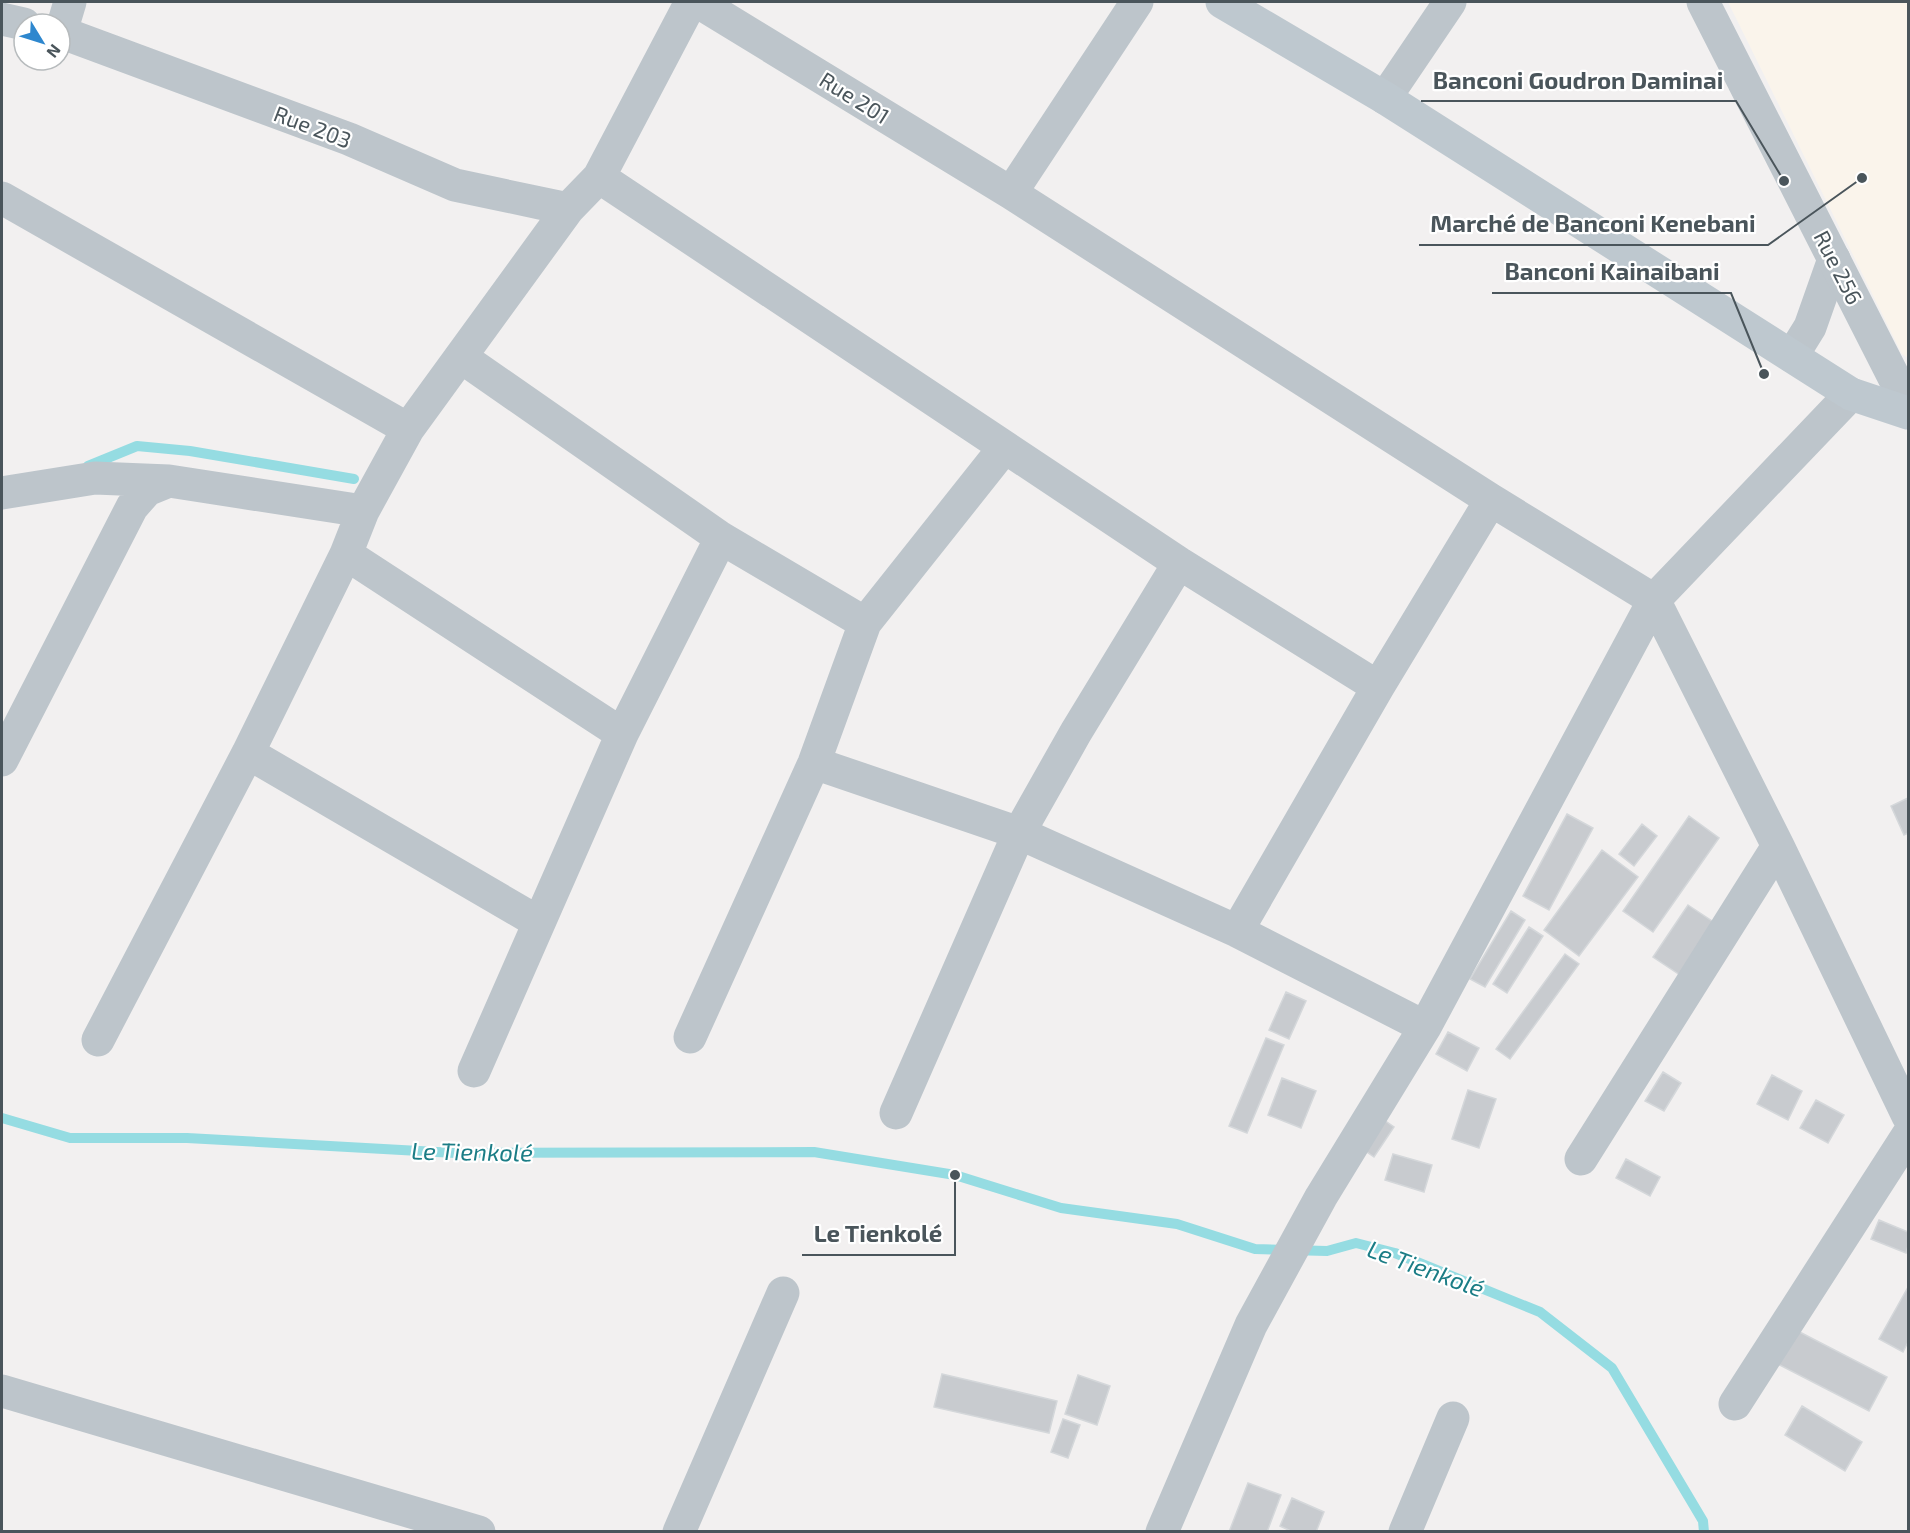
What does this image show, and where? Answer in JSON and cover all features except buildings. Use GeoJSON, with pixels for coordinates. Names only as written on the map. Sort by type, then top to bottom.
{"type":"FeatureCollection","features":[{"type":"Feature","properties":{"kind":"main road"},"geometry":{"type":"LineString","coordinates":[[1237,5],[1851,394],[1908,413]]}},
{"type":"Feature","properties":{"kind":"street"},"geometry":{"type":"LineString","coordinates":[[98,1040],[248,753],[346,554],[363,511],[408,429],[568,209],[598,177],[691,2]]}},
{"type":"Feature","properties":{"kind":"street","name":"Rue 201"},"geometry":{"type":"LineString","coordinates":[[698,2],[1011,193],[1491,500],[1654,600]]}},
{"type":"Feature","properties":{"kind":"street"},"geometry":{"type":"LineString","coordinates":[[1011,193],[1137,2]]}},
{"type":"Feature","properties":{"kind":"street"},"geometry":{"type":"LineString","coordinates":[[1385,98],[1450,2]]}},
{"type":"Feature","properties":{"kind":"street","name":"Rue 256"},"geometry":{"type":"LineString","coordinates":[[1703,2],[1908,405]]}},
{"type":"Feature","properties":{"kind":"street","name":"Rue 203"},"geometry":{"type":"LineString","coordinates":[[72,36],[350,139],[455,185],[568,209]]}},
{"type":"Feature","properties":{"kind":"street"},"geometry":{"type":"LineString","coordinates":[[598,177],[1179,563],[1378,687]]}},
{"type":"Feature","properties":{"kind":"street"},"geometry":{"type":"LineString","coordinates":[[2,198],[408,429]]}},
{"type":"Feature","properties":{"kind":"street"},"geometry":{"type":"LineString","coordinates":[[1792,356],[1809,327],[1834,259]]}},
{"type":"Feature","properties":{"kind":"street"},"geometry":{"type":"LineString","coordinates":[[461,357],[721,538],[866,623]]}},
{"type":"Feature","properties":{"kind":"street"},"geometry":{"type":"LineString","coordinates":[[1162,1532],[1251,1325],[1321,1197],[1425,1027],[1654,600],[1851,394]]}},
{"type":"Feature","properties":{"kind":"street"},"geometry":{"type":"LineString","coordinates":[[690,1037],[814,763],[866,623],[1004,448]]}},
{"type":"Feature","properties":{"kind":"street"},"geometry":{"type":"LineString","coordinates":[[2,493],[95,478],[169,481],[363,511]]}},
{"type":"Feature","properties":{"kind":"street"},"geometry":{"type":"LineString","coordinates":[[2,760],[132,507],[147,490],[169,481]]}},
{"type":"Feature","properties":{"kind":"street"},"geometry":{"type":"LineString","coordinates":[[1237,931],[1378,687],[1491,500]]}},
{"type":"Feature","properties":{"kind":"street"},"geometry":{"type":"LineString","coordinates":[[474,1071],[622,734],[721,538]]}},
{"type":"Feature","properties":{"kind":"street"},"geometry":{"type":"LineString","coordinates":[[346,554],[622,734]]}},
{"type":"Feature","properties":{"kind":"street"},"geometry":{"type":"LineString","coordinates":[[896,1113],[1019,833],[1076,732],[1179,563]]}},
{"type":"Feature","properties":{"kind":"street"},"geometry":{"type":"LineString","coordinates":[[1654,600],[1778,846],[1908,1116]]}},
{"type":"Feature","properties":{"kind":"street"},"geometry":{"type":"LineString","coordinates":[[248,753],[538,922]]}},
{"type":"Feature","properties":{"kind":"street"},"geometry":{"type":"LineString","coordinates":[[814,763],[1019,833],[1237,931],[1425,1027]]}},
{"type":"Feature","properties":{"kind":"street"},"geometry":{"type":"LineString","coordinates":[[1581,1159],[1778,846]]}},
{"type":"Feature","properties":{"kind":"street"},"geometry":{"type":"LineString","coordinates":[[1735,1404],[1908,1136]]}},
{"type":"Feature","properties":{"kind":"street"},"geometry":{"type":"LineString","coordinates":[[679,1532],[783,1293]]}},
{"type":"Feature","properties":{"kind":"street"},"geometry":{"type":"LineString","coordinates":[[2,1391],[479,1532]]}},
{"type":"Feature","properties":{"kind":"street"},"geometry":{"type":"LineString","coordinates":[[1405,1532],[1453,1418]]}},
{"type":"Feature","properties":{"kind":"shaded area"},"geometry":{"type":"Polygon","coordinates":[[[1728,2],[1908,2],[1908,358],[1902,354],[1728,2]]]}},
{"type":"Feature","properties":{"kind":"waterway"},"geometry":{"type":"LineString","coordinates":[[88,466],[137,446],[190,451],[354,479]]}},
{"type":"Feature","properties":{"kind":"waterway","name":"Le Tienkolé"},"geometry":{"type":"LineString","coordinates":[[2,1118],[70,1138],[187,1138],[455,1153],[814,1152],[955,1175],[1061,1208],[1177,1224],[1255,1249],[1327,1251],[1356,1243],[1395,1253],[1540,1312],[1612,1368],[1703,1521],[1704,1532]]}},
{"type":"Feature","properties":{"kind":"place","name":"Marché de Banconi Kenebani"},"geometry":{"type":"Point","coordinates":[1862,178]}},
{"type":"Feature","properties":{"kind":"place","name":"Banconi Goudron Daminai"},"geometry":{"type":"Point","coordinates":[1784,181]}},
{"type":"Feature","properties":{"kind":"place","name":"Banconi Kainaibani"},"geometry":{"type":"Point","coordinates":[1764,374]}},
{"type":"Feature","properties":{"kind":"place","name":"Le Tienkolé"},"geometry":{"type":"Point","coordinates":[955,1175]}}]}
